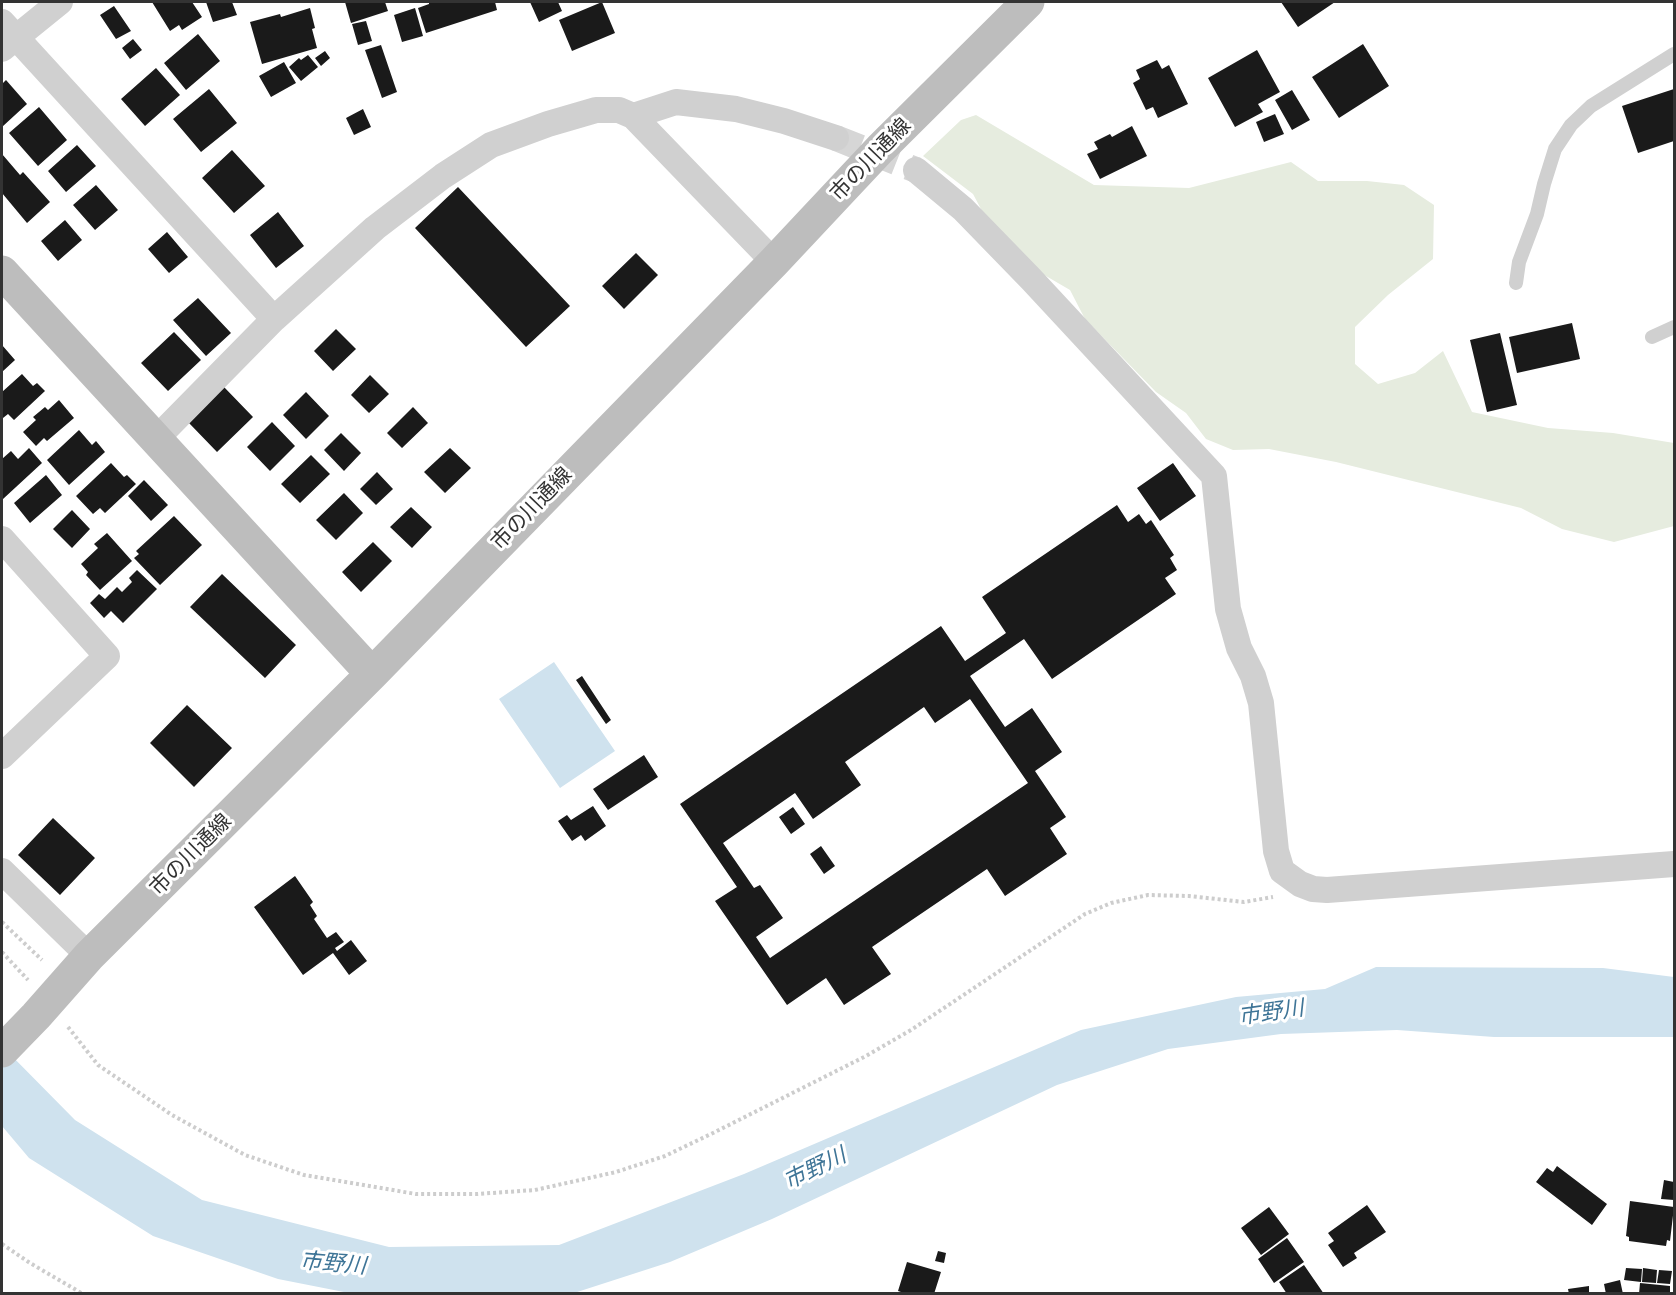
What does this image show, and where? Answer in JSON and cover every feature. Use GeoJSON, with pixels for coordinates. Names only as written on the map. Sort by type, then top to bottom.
{"type":"FeatureCollection","features":[{"type":"Feature","properties":{"kind":"street"},"geometry":{"type":"LineString","coordinates":[[60,2],[6,36],[274,319]]}},
{"type":"Feature","properties":{"kind":"street","name":"市の川通線"},"geometry":{"type":"LineString","coordinates":[[2,1052],[89,956],[372,674],[774,262],[880,149],[1028,2]]}},
{"type":"Feature","properties":{"kind":"street"},"geometry":{"type":"LineString","coordinates":[[633,116],[676,102],[736,109],[784,121],[836,138]]}},
{"type":"Feature","properties":{"kind":"street"},"geometry":{"type":"LineString","coordinates":[[155,440],[274,319],[375,228],[443,176],[491,145],[548,124],[596,110],[619,110],[633,116],[774,262]]}},
{"type":"Feature","properties":{"kind":"street"},"geometry":{"type":"LineString","coordinates":[[916,170],[963,209],[1214,476],[1228,609],[1239,648],[1253,676],[1261,704],[1276,851],[1282,872],[1300,884],[1313,889],[1328,890],[1674,864]]}},
{"type":"Feature","properties":{"kind":"street"},"geometry":{"type":"LineString","coordinates":[[2,272],[372,674]]}},
{"type":"Feature","properties":{"kind":"street"},"geometry":{"type":"LineString","coordinates":[[2,539],[107,656],[2,756]]}},
{"type":"Feature","properties":{"kind":"street"},"geometry":{"type":"LineString","coordinates":[[2,871],[89,956]]}},
{"type":"Feature","properties":{"kind":"lane"},"geometry":{"type":"LineString","coordinates":[[1516,283],[1519,262],[1537,214],[1555,149],[1571,125],[1591,106],[1674,54]]}},
{"type":"Feature","properties":{"kind":"lane"},"geometry":{"type":"LineString","coordinates":[[1652,337],[1674,327]]}},
{"type":"Feature","properties":{"kind":"path"},"geometry":{"type":"LineString","coordinates":[[2,952],[42,1009],[98,1065],[172,1115],[245,1155],[304,1175],[416,1194],[477,1194],[535,1190],[616,1172],[665,1156],[866,1056],[911,1030],[1085,914],[1112,903],[1148,895],[1189,896],[1244,902],[1277,896],[1300,884]]}},
{"type":"Feature","properties":{"kind":"path"},"geometry":{"type":"LineString","coordinates":[[2,922],[42,960]]}},
{"type":"Feature","properties":{"kind":"path"},"geometry":{"type":"LineString","coordinates":[[2,1244],[83,1293]]}},
{"type":"Feature","properties":{"kind":"shaded area"},"geometry":{"type":"Polygon","coordinates":[[[976,115],[1094,185],[1189,188],[1291,162],[1318,181],[1367,181],[1404,185],[1434,205],[1433,259],[1388,295],[1355,327],[1355,364],[1378,384],[1415,373],[1443,351],[1472,412],[1548,428],[1613,433],[1674,443],[1674,526],[1614,542],[1562,529],[1521,508],[1336,462],[1269,449],[1233,450],[1206,439],[1186,413],[1156,392],[1085,319],[1070,290],[1034,269],[998,241],[973,194],[923,156],[961,120],[976,115]]]}},
{"type":"Feature","properties":{"kind":"water"},"geometry":{"type":"Polygon","coordinates":[[[554,662],[615,751],[560,788],[499,699],[554,662]]]}},
{"type":"Feature","properties":{"kind":"water","name":"市野川"},"geometry":{"type":"Polygon","coordinates":[[[1376,967],[1603,968],[1674,977],[1674,1037],[1494,1037],[1397,1030],[1281,1034],[1168,1049],[1057,1085],[772,1219],[670,1262],[571,1294],[349,1293],[278,1279],[153,1236],[29,1158],[2,1126],[2,1046],[75,1120],[202,1200],[389,1247],[559,1245],[744,1174],[1081,1030],[1236,997],[1325,989],[1376,967]]]}},
{"type":"Feature","properties":{"kind":"building"},"geometry":{"type":"Polygon","coordinates":[[[152,2],[192,2],[202,17],[182,30],[179,25],[170,31],[152,2]]]}},
{"type":"Feature","properties":{"kind":"building"},"geometry":{"type":"Polygon","coordinates":[[[206,2],[232,2],[237,15],[213,22],[206,2]]]}},
{"type":"Feature","properties":{"kind":"building"},"geometry":{"type":"Polygon","coordinates":[[[345,2],[385,2],[388,11],[351,23],[345,2]]]}},
{"type":"Feature","properties":{"kind":"building"},"geometry":{"type":"Polygon","coordinates":[[[429,2],[495,2],[497,10],[426,33],[418,8],[429,2]]]}},
{"type":"Feature","properties":{"kind":"building"},"geometry":{"type":"Polygon","coordinates":[[[530,2],[558,2],[562,11],[539,22],[530,2]]]}},
{"type":"Feature","properties":{"kind":"building"},"geometry":{"type":"Polygon","coordinates":[[[602,2],[615,33],[572,51],[559,20],[602,2]]]}},
{"type":"Feature","properties":{"kind":"building"},"geometry":{"type":"Polygon","coordinates":[[[1281,2],[1335,2],[1298,27],[1281,2]]]}},
{"type":"Feature","properties":{"kind":"building"},"geometry":{"type":"Polygon","coordinates":[[[114,6],[131,31],[116,39],[100,15],[114,6]]]}},
{"type":"Feature","properties":{"kind":"building"},"geometry":{"type":"Polygon","coordinates":[[[310,8],[317,48],[262,64],[250,22],[280,14],[281,17],[310,8]]]}},
{"type":"Feature","properties":{"kind":"building"},"geometry":{"type":"Polygon","coordinates":[[[415,8],[423,36],[402,42],[394,15],[415,8]]]}},
{"type":"Feature","properties":{"kind":"building"},"geometry":{"type":"Polygon","coordinates":[[[366,21],[372,41],[358,45],[352,24],[366,21]]]}},
{"type":"Feature","properties":{"kind":"building"},"geometry":{"type":"Polygon","coordinates":[[[198,34],[220,61],[186,90],[164,63],[198,34]]]}},
{"type":"Feature","properties":{"kind":"building"},"geometry":{"type":"Polygon","coordinates":[[[133,39],[142,50],[130,59],[122,48],[133,39]]]}},
{"type":"Feature","properties":{"kind":"building"},"geometry":{"type":"Polygon","coordinates":[[[1363,44],[1389,86],[1339,118],[1312,77],[1363,44]]]}},
{"type":"Feature","properties":{"kind":"building"},"geometry":{"type":"Polygon","coordinates":[[[381,45],[397,92],[382,98],[365,50],[381,45]]]}},
{"type":"Feature","properties":{"kind":"building"},"geometry":{"type":"Polygon","coordinates":[[[1257,50],[1280,92],[1258,104],[1263,112],[1235,127],[1208,78],[1257,50]]]}},
{"type":"Feature","properties":{"kind":"building"},"geometry":{"type":"Polygon","coordinates":[[[325,51],[330,58],[321,66],[315,58],[325,51]]]}},
{"type":"Feature","properties":{"kind":"building"},"geometry":{"type":"Polygon","coordinates":[[[308,55],[318,67],[301,81],[289,67],[299,58],[301,60],[308,55]]]}},
{"type":"Feature","properties":{"kind":"building"},"geometry":{"type":"Polygon","coordinates":[[[1157,60],[1162,69],[1169,65],[1188,104],[1158,118],[1153,107],[1146,110],[1133,83],[1140,79],[1136,70],[1157,60]]]}},
{"type":"Feature","properties":{"kind":"building"},"geometry":{"type":"Polygon","coordinates":[[[284,62],[296,83],[271,97],[259,76],[284,62]]]}},
{"type":"Feature","properties":{"kind":"building"},"geometry":{"type":"Polygon","coordinates":[[[156,68],[180,95],[145,126],[121,99],[156,68]]]}},
{"type":"Feature","properties":{"kind":"building"},"geometry":{"type":"Polygon","coordinates":[[[6,80],[27,104],[2,127],[2,84],[6,80]]]}},
{"type":"Feature","properties":{"kind":"building"},"geometry":{"type":"Polygon","coordinates":[[[209,89],[237,123],[201,152],[173,119],[209,89]]]}},
{"type":"Feature","properties":{"kind":"building"},"geometry":{"type":"Polygon","coordinates":[[[1674,89],[1674,141],[1638,153],[1622,106],[1674,89]]]}},
{"type":"Feature","properties":{"kind":"building"},"geometry":{"type":"Polygon","coordinates":[[[1292,90],[1310,120],[1292,130],[1275,100],[1292,90]]]}},
{"type":"Feature","properties":{"kind":"building"},"geometry":{"type":"Polygon","coordinates":[[[39,107],[67,140],[38,166],[9,133],[39,107]]]}},
{"type":"Feature","properties":{"kind":"building"},"geometry":{"type":"Polygon","coordinates":[[[363,109],[371,127],[354,135],[346,118],[363,109]]]}},
{"type":"Feature","properties":{"kind":"building"},"geometry":{"type":"Polygon","coordinates":[[[1275,114],[1284,134],[1264,142],[1256,122],[1275,114]]]}},
{"type":"Feature","properties":{"kind":"building"},"geometry":{"type":"Polygon","coordinates":[[[1132,126],[1147,156],[1100,179],[1087,154],[1098,149],[1094,142],[1110,134],[1112,137],[1132,126]]]}},
{"type":"Feature","properties":{"kind":"building"},"geometry":{"type":"Polygon","coordinates":[[[77,145],[96,166],[66,192],[48,171],[77,145]]]}},
{"type":"Feature","properties":{"kind":"building"},"geometry":{"type":"Polygon","coordinates":[[[232,150],[265,186],[234,213],[202,178],[232,150]]]}},
{"type":"Feature","properties":{"kind":"building"},"geometry":{"type":"Polygon","coordinates":[[[2,154],[20,175],[23,172],[50,202],[27,223],[2,193],[2,154]]]}},
{"type":"Feature","properties":{"kind":"building"},"geometry":{"type":"Polygon","coordinates":[[[96,185],[118,210],[95,230],[73,205],[96,185]]]}},
{"type":"Feature","properties":{"kind":"building"},"geometry":{"type":"Polygon","coordinates":[[[458,187],[570,306],[526,347],[415,228],[458,187]]]}},
{"type":"Feature","properties":{"kind":"building"},"geometry":{"type":"Polygon","coordinates":[[[278,212],[304,246],[276,268],[250,235],[278,212]]]}},
{"type":"Feature","properties":{"kind":"building"},"geometry":{"type":"Polygon","coordinates":[[[65,220],[82,240],[58,261],[41,241],[65,220]]]}},
{"type":"Feature","properties":{"kind":"building"},"geometry":{"type":"Polygon","coordinates":[[[167,232],[188,257],[169,273],[148,249],[167,232]]]}},
{"type":"Feature","properties":{"kind":"building"},"geometry":{"type":"Polygon","coordinates":[[[636,253],[658,275],[624,309],[602,286],[636,253]]]}},
{"type":"Feature","properties":{"kind":"building"},"geometry":{"type":"Polygon","coordinates":[[[198,298],[231,333],[206,356],[173,320],[198,298]]]}},
{"type":"Feature","properties":{"kind":"building"},"geometry":{"type":"Polygon","coordinates":[[[1572,323],[1580,359],[1517,373],[1509,337],[1572,323]]]}},
{"type":"Feature","properties":{"kind":"building"},"geometry":{"type":"Polygon","coordinates":[[[336,329],[356,349],[333,371],[314,351],[336,329]]]}},
{"type":"Feature","properties":{"kind":"building"},"geometry":{"type":"Polygon","coordinates":[[[174,332],[201,360],[168,391],[141,363],[174,332]]]}},
{"type":"Feature","properties":{"kind":"building"},"geometry":{"type":"Polygon","coordinates":[[[1500,333],[1517,405],[1487,412],[1470,340],[1500,333]]]}},
{"type":"Feature","properties":{"kind":"building"},"geometry":{"type":"Polygon","coordinates":[[[2,345],[15,360],[2,372],[2,345]]]}},
{"type":"Feature","properties":{"kind":"building"},"geometry":{"type":"Polygon","coordinates":[[[22,374],[33,386],[37,383],[45,391],[14,420],[8,414],[3,418],[2,392],[22,374]]]}},
{"type":"Feature","properties":{"kind":"building"},"geometry":{"type":"Polygon","coordinates":[[[370,375],[389,394],[369,413],[351,395],[370,375]]]}},
{"type":"Feature","properties":{"kind":"building"},"geometry":{"type":"Polygon","coordinates":[[[224,387],[253,417],[217,452],[189,423],[224,387]]]}},
{"type":"Feature","properties":{"kind":"building"},"geometry":{"type":"Polygon","coordinates":[[[306,392],[329,416],[306,439],[283,415],[306,392]]]}},
{"type":"Feature","properties":{"kind":"building"},"geometry":{"type":"Polygon","coordinates":[[[59,400],[74,418],[47,441],[44,438],[36,446],[23,432],[36,420],[33,417],[45,407],[48,410],[59,400]]]}},
{"type":"Feature","properties":{"kind":"building"},"geometry":{"type":"Polygon","coordinates":[[[413,407],[428,423],[402,448],[387,433],[413,407]]]}},
{"type":"Feature","properties":{"kind":"building"},"geometry":{"type":"Polygon","coordinates":[[[272,422],[295,446],[270,471],[247,447],[272,422]]]}},
{"type":"Feature","properties":{"kind":"building"},"geometry":{"type":"Polygon","coordinates":[[[79,430],[92,445],[96,441],[105,452],[69,485],[47,460],[79,430]]]}},
{"type":"Feature","properties":{"kind":"building"},"geometry":{"type":"Polygon","coordinates":[[[341,433],[361,453],[344,471],[324,450],[341,433]]]}},
{"type":"Feature","properties":{"kind":"building"},"geometry":{"type":"Polygon","coordinates":[[[29,448],[42,463],[3,499],[2,459],[11,451],[18,459],[29,448]]]}},
{"type":"Feature","properties":{"kind":"building"},"geometry":{"type":"Polygon","coordinates":[[[450,448],[471,468],[445,493],[424,472],[450,448]]]}},
{"type":"Feature","properties":{"kind":"building"},"geometry":{"type":"Polygon","coordinates":[[[311,455],[330,474],[300,503],[281,484],[311,455]]]}},
{"type":"Feature","properties":{"kind":"building"},"geometry":{"type":"Polygon","coordinates":[[[111,463],[124,477],[127,475],[136,484],[105,513],[100,508],[93,514],[76,496],[111,463]]]}},
{"type":"Feature","properties":{"kind":"building"},"geometry":{"type":"Polygon","coordinates":[[[1173,463],[1196,496],[1160,521],[1137,488],[1173,463]]]}},
{"type":"Feature","properties":{"kind":"building"},"geometry":{"type":"Polygon","coordinates":[[[377,472],[393,489],[376,505],[360,489],[377,472]]]}},
{"type":"Feature","properties":{"kind":"building"},"geometry":{"type":"Polygon","coordinates":[[[46,475],[62,495],[30,523],[14,503],[46,475]]]}},
{"type":"Feature","properties":{"kind":"building"},"geometry":{"type":"Polygon","coordinates":[[[144,480],[168,505],[151,521],[128,496],[144,480]]]}},
{"type":"Feature","properties":{"kind":"building"},"geometry":{"type":"Polygon","coordinates":[[[344,493],[363,513],[336,540],[316,520],[344,493]]]}},
{"type":"Feature","properties":{"kind":"building"},"geometry":{"type":"Polygon","coordinates":[[[1117,505],[1128,522],[1139,514],[1146,524],[1151,520],[1174,555],[1170,558],[1177,570],[1165,578],[1176,594],[1052,679],[1024,639],[970,676],[1005,727],[1032,708],[1062,752],[1035,771],[1066,817],[1050,828],[1067,854],[1005,896],[987,869],[872,947],[891,974],[844,1005],[826,978],[787,1005],[715,901],[737,887],[680,804],[941,626],[965,661],[1006,633],[982,597],[1117,505]],[[970,699],[935,723],[924,707],[845,762],[861,785],[813,819],[795,793],[723,843],[754,888],[760,885],[783,918],[756,937],[770,958],[1028,783],[970,699]]]}},
{"type":"Feature","properties":{"kind":"building"},"geometry":{"type":"Polygon","coordinates":[[[411,507],[432,527],[412,548],[390,527],[411,507]]]}},
{"type":"Feature","properties":{"kind":"building"},"geometry":{"type":"Polygon","coordinates":[[[72,510],[90,529],[72,548],[53,529],[72,510]]]}},
{"type":"Feature","properties":{"kind":"building"},"geometry":{"type":"Polygon","coordinates":[[[174,516],[202,545],[160,585],[134,558],[139,554],[136,551],[174,516]]]}},
{"type":"Feature","properties":{"kind":"building"},"geometry":{"type":"Polygon","coordinates":[[[107,533],[132,561],[100,590],[86,575],[88,572],[81,564],[98,548],[94,544],[107,533]]]}},
{"type":"Feature","properties":{"kind":"building"},"geometry":{"type":"Polygon","coordinates":[[[373,542],[392,561],[361,592],[342,572],[373,542]]]}},
{"type":"Feature","properties":{"kind":"building"},"geometry":{"type":"Polygon","coordinates":[[[137,570],[157,589],[123,623],[111,611],[104,618],[90,603],[99,594],[105,599],[117,587],[122,592],[132,582],[129,578],[137,570]]]}},
{"type":"Feature","properties":{"kind":"building"},"geometry":{"type":"Polygon","coordinates":[[[222,574],[296,645],[265,678],[190,607],[222,574]]]}},
{"type":"Feature","properties":{"kind":"building"},"geometry":{"type":"Polygon","coordinates":[[[582,676],[611,720],[606,724],[576,680],[582,676]]]}},
{"type":"Feature","properties":{"kind":"building"},"geometry":{"type":"Polygon","coordinates":[[[187,705],[232,748],[194,787],[150,743],[187,705]]]}},
{"type":"Feature","properties":{"kind":"building"},"geometry":{"type":"Polygon","coordinates":[[[644,755],[658,777],[608,810],[593,789],[644,755]]]}},
{"type":"Feature","properties":{"kind":"building"},"geometry":{"type":"Polygon","coordinates":[[[593,806],[606,826],[585,841],[581,835],[572,841],[558,821],[567,815],[571,820],[593,806]]]}},
{"type":"Feature","properties":{"kind":"building"},"geometry":{"type":"Polygon","coordinates":[[[793,807],[805,824],[791,834],[779,817],[793,807]]]}},
{"type":"Feature","properties":{"kind":"building"},"geometry":{"type":"Polygon","coordinates":[[[53,818],[95,858],[60,895],[18,855],[53,818]]]}},
{"type":"Feature","properties":{"kind":"building"},"geometry":{"type":"Polygon","coordinates":[[[821,846],[835,866],[824,874],[810,854],[821,846]]]}},
{"type":"Feature","properties":{"kind":"building"},"geometry":{"type":"Polygon","coordinates":[[[295,876],[313,902],[310,905],[317,916],[314,919],[327,938],[336,932],[344,942],[335,948],[337,951],[351,940],[367,961],[349,975],[333,953],[303,975],[254,907],[295,876]]]}},
{"type":"Feature","properties":{"kind":"building"},"geometry":{"type":"Polygon","coordinates":[[[1557,1166],[1607,1204],[1592,1225],[1536,1182],[1547,1168],[1553,1172],[1557,1166]]]}},
{"type":"Feature","properties":{"kind":"building"},"geometry":{"type":"Polygon","coordinates":[[[1664,1180],[1674,1182],[1674,1200],[1661,1199],[1664,1180]]]}},
{"type":"Feature","properties":{"kind":"building"},"geometry":{"type":"Polygon","coordinates":[[[1630,1201],[1674,1207],[1670,1241],[1667,1240],[1666,1246],[1629,1241],[1629,1237],[1626,1236],[1630,1201]]]}},
{"type":"Feature","properties":{"kind":"building"},"geometry":{"type":"Polygon","coordinates":[[[1367,1205],[1386,1232],[1354,1253],[1357,1258],[1343,1267],[1328,1245],[1334,1241],[1328,1233],[1367,1205]]]}},
{"type":"Feature","properties":{"kind":"building"},"geometry":{"type":"Polygon","coordinates":[[[1269,1207],[1289,1234],[1261,1255],[1241,1228],[1269,1207]]]}},
{"type":"Feature","properties":{"kind":"building"},"geometry":{"type":"Polygon","coordinates":[[[1287,1238],[1304,1262],[1274,1283],[1258,1259],[1287,1238]]]}},
{"type":"Feature","properties":{"kind":"building"},"geometry":{"type":"Polygon","coordinates":[[[938,1251],[946,1253],[944,1263],[935,1261],[938,1251]]]}},
{"type":"Feature","properties":{"kind":"building"},"geometry":{"type":"Polygon","coordinates":[[[907,1262],[941,1272],[934,1294],[900,1294],[901,1292],[898,1291],[907,1262]]]}},
{"type":"Feature","properties":{"kind":"building"},"geometry":{"type":"Polygon","coordinates":[[[1304,1265],[1324,1294],[1287,1294],[1279,1282],[1304,1265]]]}},
{"type":"Feature","properties":{"kind":"building"},"geometry":{"type":"Polygon","coordinates":[[[1626,1268],[1642,1269],[1641,1282],[1624,1280],[1626,1268]]]}},
{"type":"Feature","properties":{"kind":"building"},"geometry":{"type":"Polygon","coordinates":[[[1643,1268],[1657,1270],[1656,1283],[1642,1282],[1643,1268]]]}},
{"type":"Feature","properties":{"kind":"building"},"geometry":{"type":"Polygon","coordinates":[[[1659,1270],[1672,1271],[1670,1284],[1657,1283],[1659,1270]]]}},
{"type":"Feature","properties":{"kind":"building"},"geometry":{"type":"Polygon","coordinates":[[[1620,1280],[1623,1294],[1606,1294],[1604,1284],[1620,1280]]]}},
{"type":"Feature","properties":{"kind":"building"},"geometry":{"type":"Polygon","coordinates":[[[1640,1283],[1670,1286],[1670,1294],[1639,1294],[1640,1283]]]}},
{"type":"Feature","properties":{"kind":"building"},"geometry":{"type":"Polygon","coordinates":[[[1589,1286],[1589,1294],[1569,1294],[1568,1289],[1589,1286]]]}},
{"type":"Feature","properties":{"kind":"tunnel"},"geometry":{"type":"LineString","coordinates":[[836,138],[916,170]]}}]}
